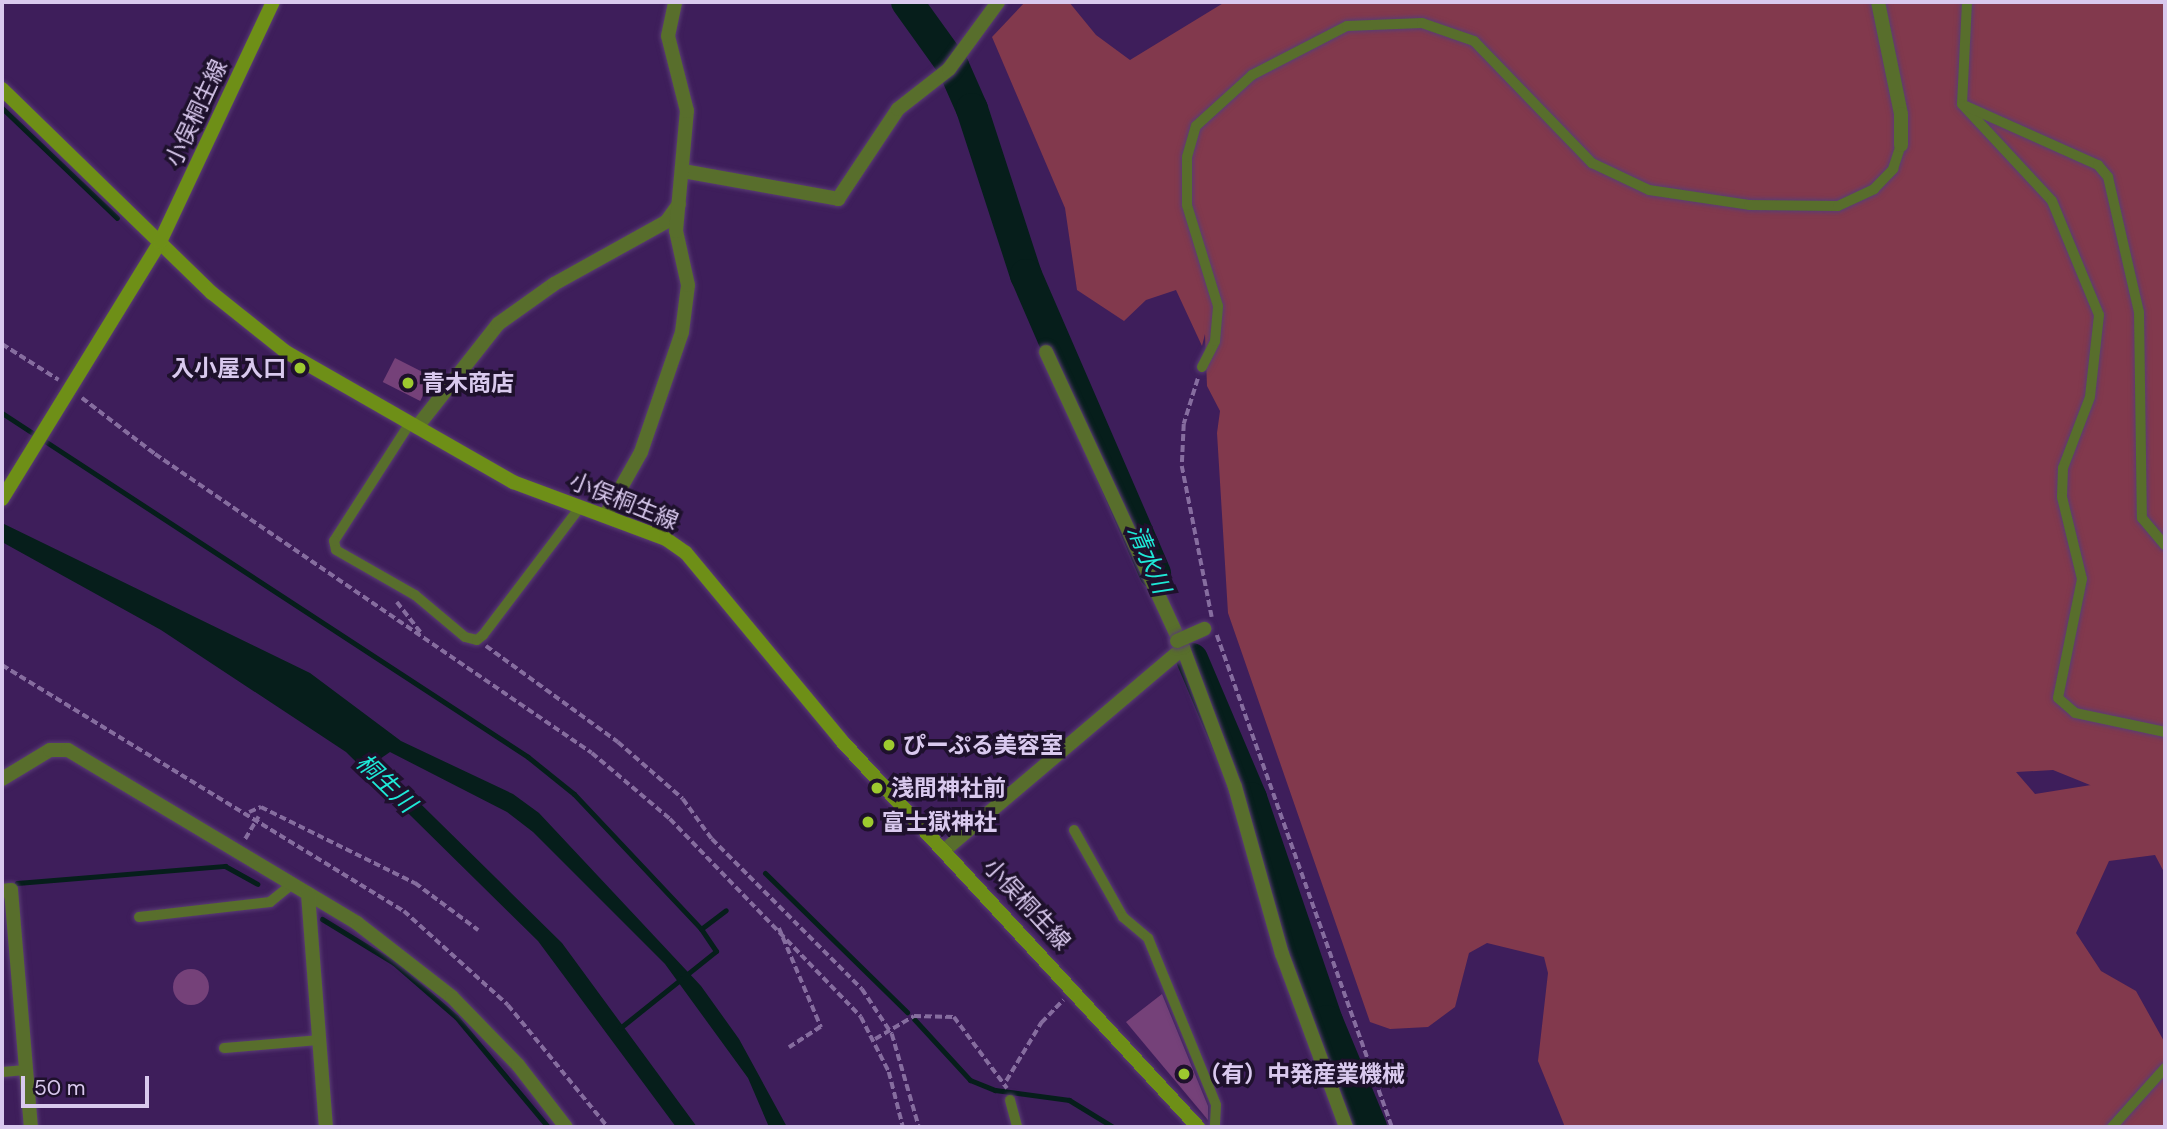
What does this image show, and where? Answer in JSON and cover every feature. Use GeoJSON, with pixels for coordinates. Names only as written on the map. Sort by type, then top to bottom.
{"type":"FeatureCollection","features":[{"type":"Feature","properties":{"kind":"main road","name":"小俣桐生線"},"geometry":{"type":"LineString","coordinates":[[273,2],[160,242],[266,338],[413,425],[513,482],[666,539],[686,553],[841,740],[946,849],[1198,1127]]}},
{"type":"Feature","properties":{"kind":"main road"},"geometry":{"type":"LineString","coordinates":[[2,89],[160,242],[71,392],[2,499]]}},
{"type":"Feature","properties":{"kind":"street"},"geometry":{"type":"LineString","coordinates":[[605,516],[641,452],[682,332],[688,285],[677,231],[687,111],[668,36],[675,2]]}},
{"type":"Feature","properties":{"kind":"street"},"geometry":{"type":"LineString","coordinates":[[683,172],[838,199],[898,109],[949,69],[998,2]]}},
{"type":"Feature","properties":{"kind":"street"},"geometry":{"type":"LineString","coordinates":[[1878,2],[1901,114],[1901,145]]}},
{"type":"Feature","properties":{"kind":"street"},"geometry":{"type":"LineString","coordinates":[[413,425],[498,324],[554,284],[666,222],[680,203]]}},
{"type":"Feature","properties":{"kind":"street"},"geometry":{"type":"LineString","coordinates":[[1045,352],[1180,644],[1235,787],[1282,954],[1346,1127]]}},
{"type":"Feature","properties":{"kind":"street"},"geometry":{"type":"LineString","coordinates":[[946,849],[1180,644],[1204,629]]}},
{"type":"Feature","properties":{"kind":"street"},"geometry":{"type":"LineString","coordinates":[[2,779],[50,750],[68,750],[357,923],[444,990],[518,1065],[566,1127]]}},
{"type":"Feature","properties":{"kind":"street"},"geometry":{"type":"LineString","coordinates":[[2,891],[11,891],[31,1127]]}},
{"type":"Feature","properties":{"kind":"street"},"geometry":{"type":"LineString","coordinates":[[308,894],[326,1127]]}},
{"type":"Feature","properties":{"kind":"lane"},"geometry":{"type":"LineString","coordinates":[[1967,2],[1962,104],[2052,201],[2099,315],[2090,397],[2063,468],[2062,497],[2082,579],[2058,698],[2063,708],[2076,713],[2165,732]]}},
{"type":"Feature","properties":{"kind":"lane"},"geometry":{"type":"LineString","coordinates":[[1202,367],[1215,341],[1218,306],[1186,205],[1187,157],[1196,126],[1252,75],[1347,26],[1422,23],[1474,41],[1592,163],[1649,190],[1749,205],[1838,206],[1874,189],[1893,169],[1901,145]]}},
{"type":"Feature","properties":{"kind":"lane"},"geometry":{"type":"LineString","coordinates":[[1962,104],[2098,165],[2108,177],[2138,312],[2142,517],[2165,545]]}},
{"type":"Feature","properties":{"kind":"lane"},"geometry":{"type":"LineString","coordinates":[[413,425],[334,541],[336,550],[415,595],[465,637],[477,640],[580,507]]}},
{"type":"Feature","properties":{"kind":"lane"},"geometry":{"type":"LineString","coordinates":[[1074,830],[1124,917],[1148,938],[1216,1105],[1215,1127]]}},
{"type":"Feature","properties":{"kind":"lane"},"geometry":{"type":"LineString","coordinates":[[139,916],[270,902],[292,884]]}},
{"type":"Feature","properties":{"kind":"lane"},"geometry":{"type":"LineString","coordinates":[[224,1048],[319,1040]]}},
{"type":"Feature","properties":{"kind":"lane"},"geometry":{"type":"LineString","coordinates":[[2112,1127],[2165,1069]]}},
{"type":"Feature","properties":{"kind":"lane"},"geometry":{"type":"LineString","coordinates":[[2,1072],[26,1070]]}},
{"type":"Feature","properties":{"kind":"lane"},"geometry":{"type":"LineString","coordinates":[[1010,1100],[1017,1127]]}},
{"type":"Feature","properties":{"kind":"path"},"geometry":{"type":"LineString","coordinates":[[2,344],[155,454],[609,766],[778,926],[875,1039],[903,1127]]}},
{"type":"Feature","properties":{"kind":"path"},"geometry":{"type":"LineString","coordinates":[[1202,367],[1184,424],[1182,466],[1214,625],[1392,1127]]}},
{"type":"Feature","properties":{"kind":"path"},"geometry":{"type":"LineString","coordinates":[[477,640],[618,742],[683,799],[720,847],[862,989],[890,1028],[919,1127]]}},
{"type":"Feature","properties":{"kind":"path"},"geometry":{"type":"LineString","coordinates":[[2,665],[365,882],[450,950],[549,1051],[608,1127]]}},
{"type":"Feature","properties":{"kind":"path"},"geometry":{"type":"LineString","coordinates":[[249,812],[261,807],[415,883],[478,930]]}},
{"type":"Feature","properties":{"kind":"path"},"geometry":{"type":"LineString","coordinates":[[242,844],[258,817]]}},
{"type":"Feature","properties":{"kind":"path"},"geometry":{"type":"LineString","coordinates":[[778,926],[821,1027],[789,1048]]}},
{"type":"Feature","properties":{"kind":"path"},"geometry":{"type":"LineString","coordinates":[[1006,1082],[1041,1023],[1074,988]]}},
{"type":"Feature","properties":{"kind":"path"},"geometry":{"type":"LineString","coordinates":[[875,1039],[914,1016],[954,1017],[1006,1082],[1010,1100]]}},
{"type":"Feature","properties":{"kind":"shaded area"},"geometry":{"type":"Polygon","coordinates":[[[1025,2],[1069,2],[1096,35],[1130,60],[1225,2],[2165,2],[2165,874],[2155,855],[2109,861],[2076,933],[2101,971],[2136,991],[2165,1043],[2165,1127],[1565,1127],[1538,1061],[1548,973],[1544,957],[1487,943],[1469,953],[1455,1007],[1428,1027],[1390,1029],[1370,1022],[1228,613],[1217,433],[1220,411],[1207,386],[1205,334],[1202,346],[1176,290],[1146,300],[1124,321],[1077,290],[1065,208],[992,37],[1025,2]],[[2053,770],[2016,772],[2035,794],[2091,785],[2053,770]]]}},
{"type":"Feature","properties":{"kind":"water","name":"桐生川"},"geometry":{"type":"Polygon","coordinates":[[[2,523],[310,673],[401,741],[513,794],[539,813],[701,986],[739,1039],[787,1127],[769,1127],[748,1078],[665,964],[533,832],[507,812],[390,752],[377,761],[562,943],[697,1127],[676,1127],[538,941],[346,752],[161,630],[2,542],[2,523]]]}},
{"type":"Feature","properties":{"kind":"building"},"geometry":{"type":"Polygon","coordinates":[[[395,358],[432,377],[420,401],[383,382],[395,358]]]}},
{"type":"Feature","properties":{"kind":"building"},"geometry":{"type":"Polygon","coordinates":[[[191,969],[204,974],[209,987],[204,1000],[191,1005],[178,1000],[173,987],[178,974],[191,969]]]}},
{"type":"Feature","properties":{"kind":"building","name":"（有）中発産業機械"},"geometry":{"type":"Polygon","coordinates":[[[1162,994],[1208,1106],[1208,1120],[1126,1022],[1162,994]]]}},
{"type":"Feature","properties":{"kind":"waterway","name":"清水川"},"geometry":{"type":"LineString","coordinates":[[907,2],[953,66],[972,109],[1026,275],[1155,573]]}},
{"type":"Feature","properties":{"kind":"waterway"},"geometry":{"type":"LineString","coordinates":[[2,108],[117,218]]}},
{"type":"Feature","properties":{"kind":"waterway"},"geometry":{"type":"LineString","coordinates":[[2,413],[528,757],[574,794],[701,929],[726,910]]}},
{"type":"Feature","properties":{"kind":"waterway","name":"清水川"},"geometry":{"type":"LineString","coordinates":[[1192,659],[1251,798],[1327,1021],[1371,1127]]}},
{"type":"Feature","properties":{"kind":"waterway"},"geometry":{"type":"LineString","coordinates":[[17,883],[225,866],[257,884]]}},
{"type":"Feature","properties":{"kind":"waterway"},"geometry":{"type":"LineString","coordinates":[[765,873],[907,1012]]}},
{"type":"Feature","properties":{"kind":"waterway"},"geometry":{"type":"LineString","coordinates":[[322,919],[394,963],[456,1017],[548,1127]]}},
{"type":"Feature","properties":{"kind":"waterway"},"geometry":{"type":"LineString","coordinates":[[620,1028],[716,951],[701,929]]}},
{"type":"Feature","properties":{"kind":"waterway"},"geometry":{"type":"LineString","coordinates":[[914,1019],[970,1080],[995,1090],[1069,1100],[1113,1127]]}},
{"type":"Feature","properties":{"kind":"place","name":"入小屋入口"},"geometry":{"type":"Point","coordinates":[300,368]}},
{"type":"Feature","properties":{"kind":"place","name":"青木商店"},"geometry":{"type":"Point","coordinates":[408,383]}},
{"type":"Feature","properties":{"kind":"place","name":"ぴーぷる美容室"},"geometry":{"type":"Point","coordinates":[889,745]}},
{"type":"Feature","properties":{"kind":"place","name":"浅間神社前"},"geometry":{"type":"Point","coordinates":[877,788]}},
{"type":"Feature","properties":{"kind":"place","name":"富士獄神社"},"geometry":{"type":"Point","coordinates":[868,822]}},
{"type":"Feature","properties":{"kind":"place","name":"（有）中発産業機械"},"geometry":{"type":"Point","coordinates":[1184,1074]}}]}
